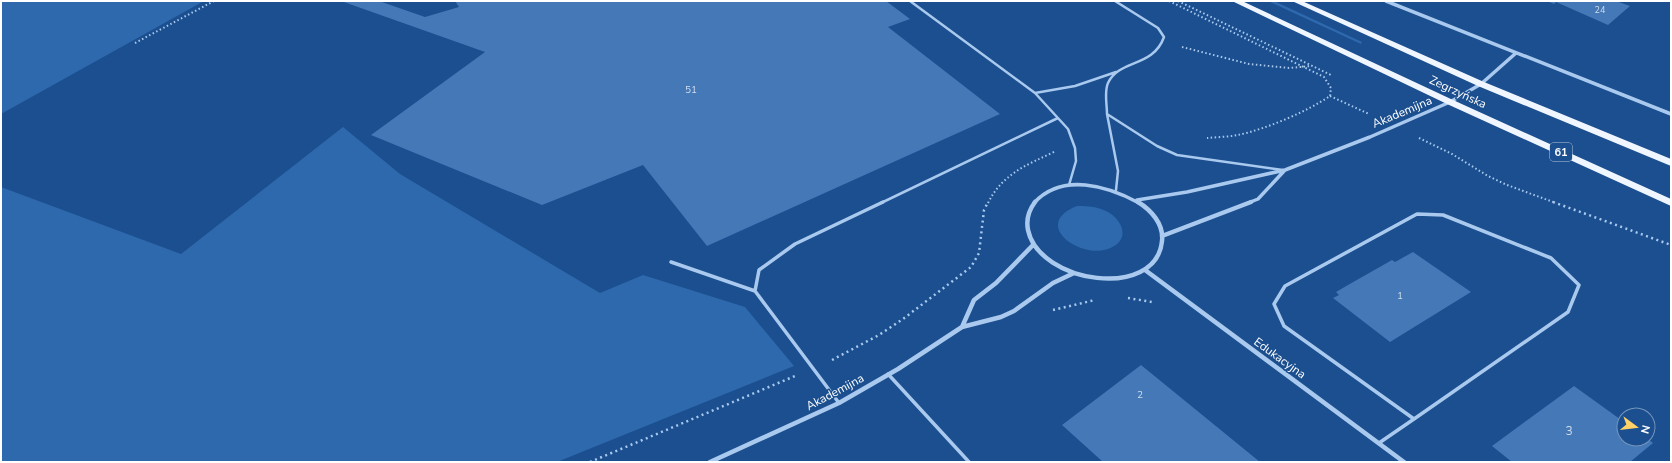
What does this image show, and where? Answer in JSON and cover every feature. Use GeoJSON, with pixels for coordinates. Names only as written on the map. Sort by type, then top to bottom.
{"type":"FeatureCollection","features":[{"type":"Feature","properties":{"kind":"main road","name":"Zegrzyńska"},"geometry":{"type":"LineString","coordinates":[[1236,1],[1450,102],[1671,203]]}},
{"type":"Feature","properties":{"kind":"main road","name":"Zegrzyńska"},"geometry":{"type":"LineString","coordinates":[[1296,1],[1481,84],[1671,163]]}},
{"type":"Feature","properties":{"kind":"street"},"geometry":{"type":"LineString","coordinates":[[1386,1],[1671,114]]}},
{"type":"Feature","properties":{"kind":"street","name":"Akademijna"},"geometry":{"type":"LineString","coordinates":[[1137,200],[1187,192],[1285,170],[1450,102],[1481,84],[1516,53]]}},
{"type":"Feature","properties":{"kind":"street","name":"Akademijna"},"geometry":{"type":"LineString","coordinates":[[1162,236],[1258,199],[1285,170]]}},
{"type":"Feature","properties":{"kind":"street"},"geometry":{"type":"LineString","coordinates":[[1085,184],[1116,190],[1137,200],[1157,220],[1162,236],[1160,255],[1145,270],[1119,278],[1089,277],[1057,266],[1033,245],[1027,233],[1026,222],[1028,211],[1034,202],[1043,194],[1055,188],[1085,184]]}},
{"type":"Feature","properties":{"kind":"street"},"geometry":{"type":"LineString","coordinates":[[962,327],[974,300],[996,283],[1033,245]]}},
{"type":"Feature","properties":{"kind":"street","name":"Edukacyjna"},"geometry":{"type":"LineString","coordinates":[[1145,270],[1404,462]]}},
{"type":"Feature","properties":{"kind":"street","name":"Akademijna"},"geometry":{"type":"LineString","coordinates":[[710,462],[839,403],[962,327],[1001,317],[1014,311],[1054,283],[1074,273]]}},
{"type":"Feature","properties":{"kind":"lane"},"geometry":{"type":"LineString","coordinates":[[910,1],[1035,94],[1068,129],[1075,148],[1076,161],[1069,185]]}},
{"type":"Feature","properties":{"kind":"lane"},"geometry":{"type":"LineString","coordinates":[[1035,94],[1075,86],[1117,72],[1153,55],[1161,48],[1164,38],[1158,28],[1115,1]]}},
{"type":"Feature","properties":{"kind":"lane"},"geometry":{"type":"LineString","coordinates":[[1116,190],[1118,171],[1107,114],[1107,89],[1109,81],[1117,72]]}},
{"type":"Feature","properties":{"kind":"lane"},"geometry":{"type":"LineString","coordinates":[[1107,114],[1157,146],[1177,155],[1285,170]]}},
{"type":"Feature","properties":{"kind":"lane"},"geometry":{"type":"LineString","coordinates":[[755,291],[759,270],[794,244],[1058,118]]}},
{"type":"Feature","properties":{"kind":"lane"},"geometry":{"type":"LineString","coordinates":[[1379,443],[1414,419],[1568,312],[1579,285],[1551,258],[1444,215],[1417,214],[1285,286],[1274,304],[1284,326],[1414,419]]}},
{"type":"Feature","properties":{"kind":"lane"},"geometry":{"type":"LineString","coordinates":[[671,262],[755,291],[839,403]]}},
{"type":"Feature","properties":{"kind":"lane"},"geometry":{"type":"LineString","coordinates":[[888,374],[969,462]]}},
{"type":"Feature","properties":{"kind":"path"},"geometry":{"type":"LineString","coordinates":[[135,44],[214,1]]}},
{"type":"Feature","properties":{"kind":"path"},"geometry":{"type":"LineString","coordinates":[[1169,1],[1325,78],[1331,88],[1330,96]]}},
{"type":"Feature","properties":{"kind":"path"},"geometry":{"type":"LineString","coordinates":[[1178,1],[1331,75]]}},
{"type":"Feature","properties":{"kind":"path"},"geometry":{"type":"LineString","coordinates":[[1164,42],[1227,60],[1297,69],[1311,66]]}},
{"type":"Feature","properties":{"kind":"path"},"geometry":{"type":"LineString","coordinates":[[1325,78],[1334,73]]}},
{"type":"Feature","properties":{"kind":"path"},"geometry":{"type":"LineString","coordinates":[[1330,96],[1351,106]]}},
{"type":"Feature","properties":{"kind":"path"},"geometry":{"type":"LineString","coordinates":[[1200,138],[1237,134],[1255,130],[1303,111],[1330,96]]}},
{"type":"Feature","properties":{"kind":"path"},"geometry":{"type":"LineString","coordinates":[[1434,145],[1507,185],[1671,244]]}},
{"type":"Feature","properties":{"kind":"path"},"geometry":{"type":"LineString","coordinates":[[590,462],[839,358],[903,319],[971,267],[979,252],[984,210],[993,193],[1008,176],[1022,167],[1059,149]]}},
{"type":"Feature","properties":{"kind":"path"},"geometry":{"type":"LineString","coordinates":[[1126,298],[1154,302]]}},
{"type":"Feature","properties":{"kind":"path"},"geometry":{"type":"LineString","coordinates":[[1050,311],[1098,299]]}},
{"type":"Feature","properties":{"kind":"shaded area"},"geometry":{"type":"Polygon","coordinates":[[[1,1],[204,1],[1,114],[1,1]]]}},
{"type":"Feature","properties":{"kind":"shaded area"},"geometry":{"type":"Polygon","coordinates":[[[1268,1],[1274,1],[1362,42],[1361,44],[1268,1]]]}},
{"type":"Feature","properties":{"kind":"shaded area"},"geometry":{"type":"Polygon","coordinates":[[[343,127],[400,174],[600,293],[643,275],[745,307],[794,366],[557,462],[1,462],[1,187],[181,254],[343,127]]]}},
{"type":"Feature","properties":{"kind":"shaded area"},"geometry":{"type":"Polygon","coordinates":[[[1077,206],[1089,206],[1108,212],[1119,222],[1122,228],[1121,240],[1116,245],[1108,249],[1096,251],[1073,245],[1064,238],[1059,230],[1058,222],[1064,213],[1077,206]]]}},
{"type":"Feature","properties":{"kind":"building"},"geometry":{"type":"Polygon","coordinates":[[[341,1],[379,1],[425,17],[459,7],[455,1],[886,1],[910,19],[888,27],[1000,114],[707,246],[643,165],[542,205],[371,135],[485,52],[341,1]]]}},
{"type":"Feature","properties":{"kind":"building"},"geometry":{"type":"Polygon","coordinates":[[[1547,1],[1616,1],[1630,6],[1608,25],[1556,2],[1554,4],[1547,1]]]}},
{"type":"Feature","properties":{"kind":"building"},"geometry":{"type":"Polygon","coordinates":[[[1413,252],[1471,292],[1390,342],[1333,298],[1339,295],[1336,292],[1348,285],[1392,260],[1395,262],[1413,252]]]}},
{"type":"Feature","properties":{"kind":"building"},"geometry":{"type":"Polygon","coordinates":[[[1141,365],[1260,462],[1103,462],[1062,425],[1141,365]]]}},
{"type":"Feature","properties":{"kind":"building"},"geometry":{"type":"Polygon","coordinates":[[[1574,386],[1616,416],[1616,447],[1648,447],[1630,462],[1512,462],[1492,446],[1574,386]]]}}]}
